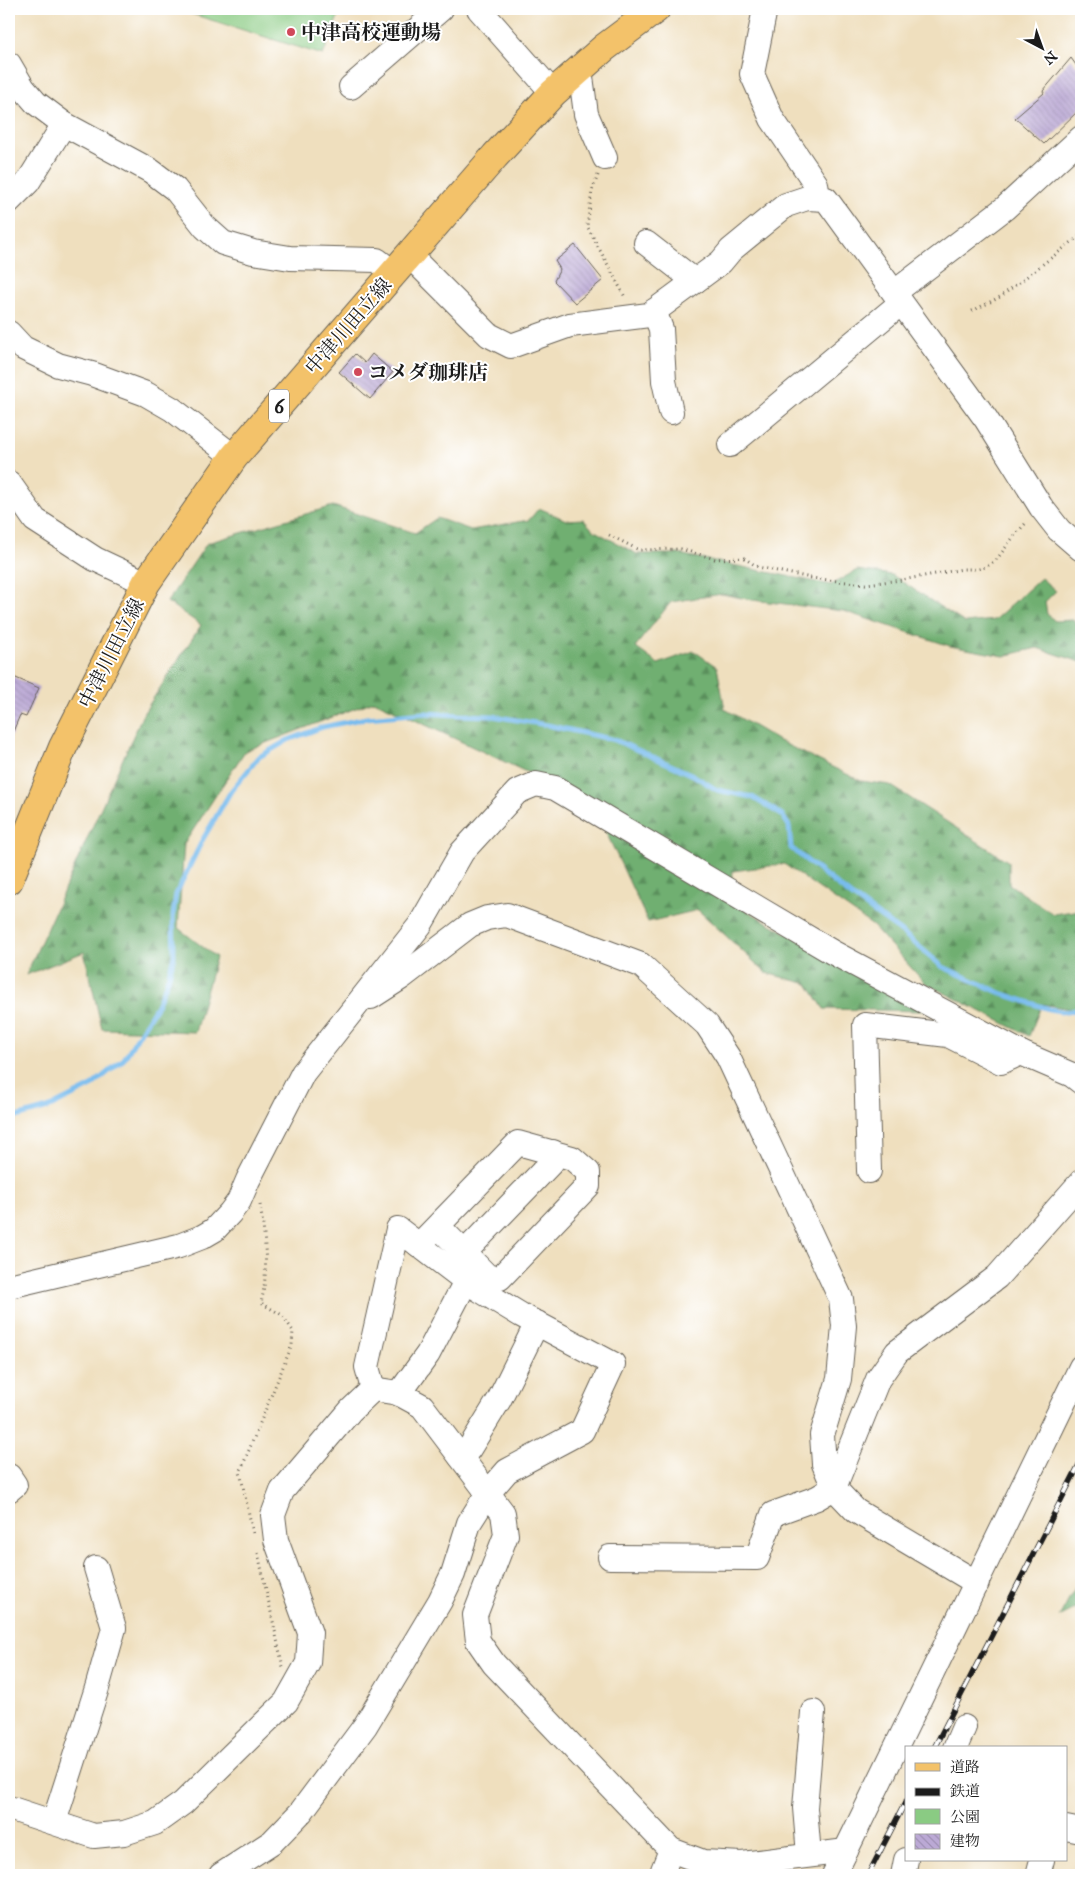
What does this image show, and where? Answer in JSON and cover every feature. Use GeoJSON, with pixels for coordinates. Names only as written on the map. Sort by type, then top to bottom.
{"type":"FeatureCollection","features":[{"type":"Feature","properties":{"kind":"main road","name":"中津川田立線"},"geometry":{"type":"LineString","coordinates":[[9,880],[63,747],[146,583],[234,457],[495,156],[553,93],[604,48],[656,9]]}},
{"type":"Feature","properties":{"kind":"street"},"geometry":{"type":"LineString","coordinates":[[351,88],[440,9]]}},
{"type":"Feature","properties":{"kind":"street"},"geometry":{"type":"LineString","coordinates":[[479,9],[553,93]]}},
{"type":"Feature","properties":{"kind":"street"},"geometry":{"type":"LineString","coordinates":[[765,9],[752,74],[772,119],[816,184],[818,198]]}},
{"type":"Feature","properties":{"kind":"street"},"geometry":{"type":"LineString","coordinates":[[9,64],[36,103],[64,124],[151,172],[174,189],[204,227],[223,243],[253,252],[290,258],[377,260],[402,264],[489,335],[511,346],[570,325],[645,314],[721,262],[731,250],[786,205],[807,198],[826,199],[986,419],[1041,507],[1059,530],[1081,549]]}},
{"type":"Feature","properties":{"kind":"street"},"geometry":{"type":"LineString","coordinates":[[580,69],[586,114],[605,158]]}},
{"type":"Feature","properties":{"kind":"street"},"geometry":{"type":"LineString","coordinates":[[9,201],[28,182],[64,124]]}},
{"type":"Feature","properties":{"kind":"street"},"geometry":{"type":"LineString","coordinates":[[730,445],[898,297],[1005,208],[1081,138]]}},
{"type":"Feature","properties":{"kind":"street"},"geometry":{"type":"LineString","coordinates":[[646,244],[695,281]]}},
{"type":"Feature","properties":{"kind":"street"},"geometry":{"type":"LineString","coordinates":[[645,314],[662,329],[664,381],[671,412]]}},
{"type":"Feature","properties":{"kind":"street"},"geometry":{"type":"LineString","coordinates":[[9,334],[23,348],[58,365],[92,374],[146,394],[172,409],[234,457]]}},
{"type":"Feature","properties":{"kind":"street"},"geometry":{"type":"LineString","coordinates":[[9,483],[35,520],[95,559],[146,583]]}},
{"type":"Feature","properties":{"kind":"street"},"geometry":{"type":"LineString","coordinates":[[9,1286],[179,1246],[214,1230],[239,1201],[303,1073],[420,925],[462,852],[517,792],[536,784],[555,788],[832,952],[1021,1053],[1072,1075],[1081,1082]]}},
{"type":"Feature","properties":{"kind":"street"},"geometry":{"type":"LineString","coordinates":[[355,1008],[402,977],[470,925],[487,918],[507,915],[641,965],[707,1025],[728,1057],[841,1299],[844,1326],[840,1379],[822,1435],[824,1464],[834,1488],[856,1511],[977,1583]]}},
{"type":"Feature","properties":{"kind":"street"},"geometry":{"type":"LineString","coordinates":[[869,1171],[865,1025],[948,1035],[1001,1062],[1021,1053]]}},
{"type":"Feature","properties":{"kind":"street"},"geometry":{"type":"LineString","coordinates":[[419,1245],[518,1143],[572,1158],[588,1172],[588,1186],[500,1278],[488,1276],[438,1226]]}},
{"type":"Feature","properties":{"kind":"street"},"geometry":{"type":"LineString","coordinates":[[464,1253],[551,1163],[553,1152]]}},
{"type":"Feature","properties":{"kind":"street"},"geometry":{"type":"LineString","coordinates":[[610,1557],[757,1558],[773,1514],[816,1498],[834,1488],[878,1379],[897,1352],[997,1278],[1081,1182]]}},
{"type":"Feature","properties":{"kind":"street"},"geometry":{"type":"LineString","coordinates":[[220,1875],[256,1864],[272,1842],[300,1812],[365,1726],[440,1601],[452,1574],[469,1523],[488,1492],[507,1471],[582,1431],[613,1364],[537,1323],[466,1281],[398,1229],[367,1367],[373,1389]]}},
{"type":"Feature","properties":{"kind":"street"},"geometry":{"type":"LineString","coordinates":[[399,1394],[428,1354],[466,1281]]}},
{"type":"Feature","properties":{"kind":"street"},"geometry":{"type":"LineString","coordinates":[[460,1456],[469,1450],[498,1400],[537,1323]]}},
{"type":"Feature","properties":{"kind":"street"},"geometry":{"type":"LineString","coordinates":[[834,1875],[1081,1367]]}},
{"type":"Feature","properties":{"kind":"street"},"geometry":{"type":"LineString","coordinates":[[373,1389],[399,1394],[422,1406],[503,1513],[506,1536],[474,1615],[478,1640],[494,1664],[671,1850],[703,1862],[742,1864],[846,1851]]}},
{"type":"Feature","properties":{"kind":"street"},"geometry":{"type":"LineString","coordinates":[[9,1808],[94,1836],[124,1833],[154,1823],[183,1803],[286,1702],[308,1663],[310,1632],[276,1540],[273,1515],[282,1491],[351,1410],[373,1389]]}},
{"type":"Feature","properties":{"kind":"street"},"geometry":{"type":"LineString","coordinates":[[9,1476],[15,1485],[9,1490]]}},
{"type":"Feature","properties":{"kind":"street"},"geometry":{"type":"LineString","coordinates":[[54,1822],[114,1628],[96,1568]]}},
{"type":"Feature","properties":{"kind":"street"},"geometry":{"type":"LineString","coordinates":[[809,1855],[806,1808],[813,1712]]}},
{"type":"Feature","properties":{"kind":"street"},"geometry":{"type":"LineString","coordinates":[[1068,1828],[1081,1831]]}},
{"type":"Feature","properties":{"kind":"street"},"geometry":{"type":"LineString","coordinates":[[667,1875],[663,1870],[671,1850]]}},
{"type":"Feature","properties":{"kind":"street"},"geometry":{"type":"LineString","coordinates":[[903,1875],[906,1862]]}},
{"type":"Feature","properties":{"kind":"street"},"geometry":{"type":"LineString","coordinates":[[1038,1875],[1041,1862]]}},
{"type":"Feature","properties":{"kind":"path"},"geometry":{"type":"LineString","coordinates":[[605,158],[592,192],[587,226],[645,314]]}},
{"type":"Feature","properties":{"kind":"path"},"geometry":{"type":"LineString","coordinates":[[972,312],[1000,297],[1081,235]]}},
{"type":"Feature","properties":{"kind":"path"},"geometry":{"type":"LineString","coordinates":[[609,535],[639,550],[681,549],[715,559],[744,558],[758,566],[811,578],[865,584],[986,567],[997,559],[1015,534],[1041,507]]}},
{"type":"Feature","properties":{"kind":"path"},"geometry":{"type":"LineString","coordinates":[[248,1180],[259,1195],[265,1238],[266,1283],[261,1303],[282,1315],[293,1331],[292,1345],[240,1472],[254,1537]]}},
{"type":"Feature","properties":{"kind":"path"},"geometry":{"type":"LineString","coordinates":[[256,1547],[283,1668],[298,1682]]}},
{"type":"Feature","properties":{"kind":"green space","name":"中津高校運動場"},"geometry":{"type":"Polygon","coordinates":[[[176,9],[341,9],[323,55],[176,9]]]}},
{"type":"Feature","properties":{"kind":"green space"},"geometry":{"type":"Polygon","coordinates":[[[333,506],[415,533],[437,518],[471,530],[529,520],[539,508],[566,520],[583,519],[593,530],[637,554],[679,554],[831,585],[857,570],[892,575],[965,623],[994,620],[1041,578],[1056,591],[1045,602],[1047,614],[1055,621],[1073,620],[1081,629],[1081,662],[1037,648],[1004,656],[950,646],[843,611],[752,600],[722,594],[671,602],[635,647],[658,664],[694,651],[717,667],[725,709],[779,741],[861,781],[890,785],[1009,862],[1009,884],[1053,914],[1081,910],[1081,1011],[1042,1004],[1029,1036],[925,983],[873,926],[784,864],[733,871],[728,900],[924,1011],[824,1009],[808,984],[766,973],[698,910],[648,922],[591,800],[374,701],[245,751],[184,844],[178,928],[216,957],[195,1032],[102,1029],[84,952],[26,975],[143,714],[201,625],[167,602],[207,543],[333,506]]]}},
{"type":"Feature","properties":{"kind":"green space"},"geometry":{"type":"Polygon","coordinates":[[[1081,1577],[1081,1606],[1059,1617],[1081,1577]]]}},
{"type":"Feature","properties":{"kind":"building"},"geometry":{"type":"Polygon","coordinates":[[[1071,58],[1081,72],[1081,108],[1044,144],[1015,118],[1044,93],[1043,91],[1071,58]]]}},
{"type":"Feature","properties":{"kind":"building"},"geometry":{"type":"Polygon","coordinates":[[[575,245],[603,280],[575,303],[554,281],[560,269],[555,261],[575,245]]]}},
{"type":"Feature","properties":{"kind":"building"},"geometry":{"type":"Polygon","coordinates":[[[355,354],[365,363],[372,354],[393,372],[370,399],[339,372],[355,354]]]}},
{"type":"Feature","properties":{"kind":"building"},"geometry":{"type":"Polygon","coordinates":[[[9,675],[39,688],[26,717],[20,715],[9,741],[9,675]]]}},
{"type":"Feature","properties":{"kind":"waterway"},"geometry":{"type":"LineString","coordinates":[[9,1119],[48,1108],[90,1087],[124,1059],[157,1005],[167,982],[174,956],[173,915],[176,894],[203,839],[231,791],[259,757],[288,740],[323,727],[366,718],[425,713],[493,716],[547,725],[615,740],[693,775],[717,790],[752,797],[782,815],[789,826],[791,848],[850,895],[904,934],[943,967],[1003,994],[1049,1009],[1066,1012],[1081,1009]]}},
{"type":"Feature","properties":{"kind":"railway"},"geometry":{"type":"LineString","coordinates":[[935,1746],[1081,1461]]}},
{"type":"Feature","properties":{"kind":"railway"},"geometry":{"type":"LineString","coordinates":[[868,1875],[905,1803]]}},
{"type":"Feature","properties":{"kind":"place","name":"中津高校運動場"},"geometry":{"type":"Point","coordinates":[291,32]}},
{"type":"Feature","properties":{"kind":"place","name":"コメダ珈琲店"},"geometry":{"type":"Point","coordinates":[358,372]}}]}
